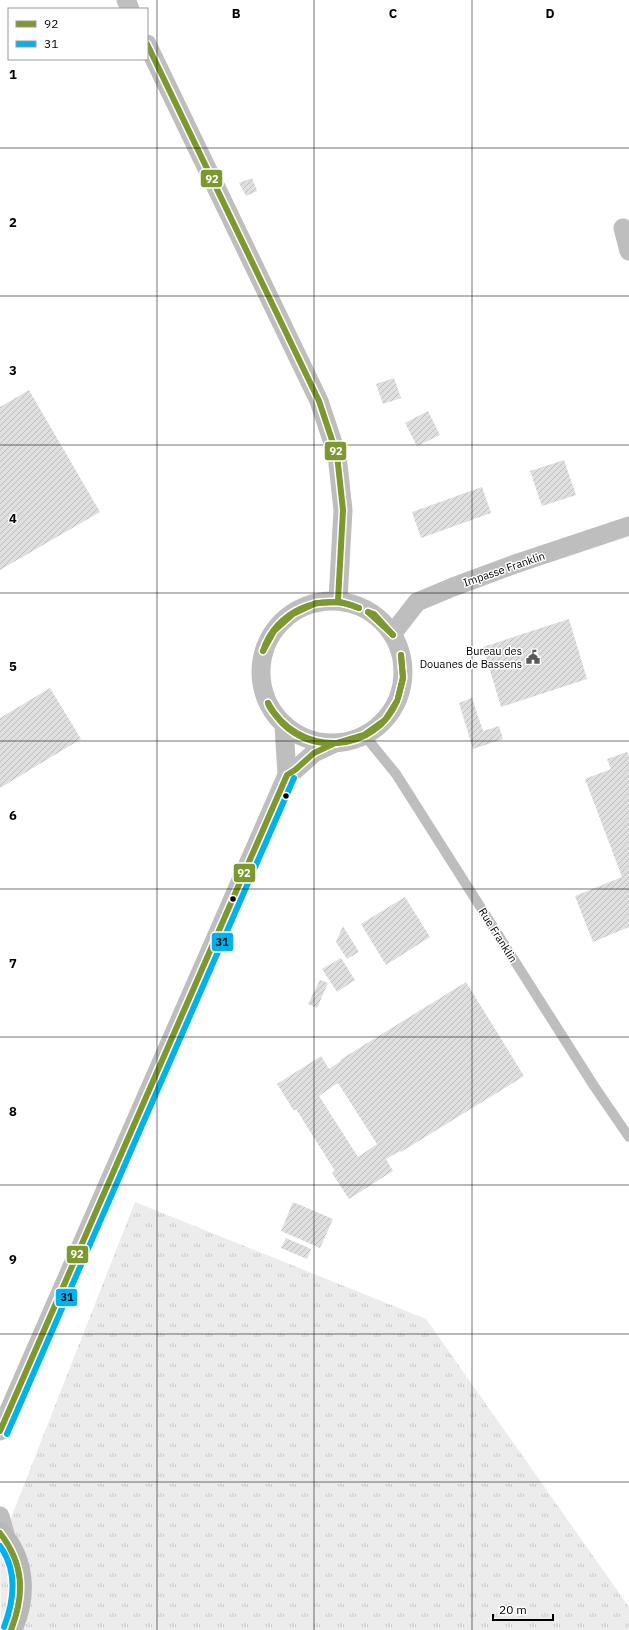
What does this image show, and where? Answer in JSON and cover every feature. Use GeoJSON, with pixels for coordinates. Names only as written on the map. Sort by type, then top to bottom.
{"type":"FeatureCollection","features":[{"type":"Feature","properties":{"kind":"main road"},"geometry":{"type":"LineString","coordinates":[[4,1537],[18,1564],[21,1589],[18,1615],[11,1630]]}},
{"type":"Feature","properties":{"kind":"street"},"geometry":{"type":"LineString","coordinates":[[148,46],[319,401],[337,455],[343,510],[338,600]]}},
{"type":"Feature","properties":{"kind":"street"},"geometry":{"type":"LineString","coordinates":[[623,228],[629,251]]}},
{"type":"Feature","properties":{"kind":"street","name":"Impasse Franklin"},"geometry":{"type":"LineString","coordinates":[[392,633],[417,602],[496,571],[629,526]]}},
{"type":"Feature","properties":{"kind":"street"},"geometry":{"type":"LineString","coordinates":[[338,600],[360,606],[378,617],[392,633],[402,655],[404,679],[398,702],[384,722],[365,736],[350,742],[333,744],[315,742],[298,736],[284,726],[270,708],[262,687],[260,665],[266,644],[278,625],[295,611],[316,602],[338,600]]}},
{"type":"Feature","properties":{"kind":"street"},"geometry":{"type":"LineString","coordinates":[[0,1431],[287,775],[284,726]]}},
{"type":"Feature","properties":{"kind":"street"},"geometry":{"type":"LineString","coordinates":[[287,775],[314,753],[333,744]]}},
{"type":"Feature","properties":{"kind":"street"},"geometry":{"type":"LineString","coordinates":[[0,1516],[4,1537]]}},
{"type":"Feature","properties":{"kind":"lane","name":"Rue Franklin"},"geometry":{"type":"LineString","coordinates":[[365,736],[396,774],[594,1086],[629,1137]]}},
{"type":"Feature","properties":{"kind":"green space"},"geometry":{"type":"Polygon","coordinates":[[[135,1202],[426,1319],[629,1607],[629,1630],[1,1630],[0,1546],[135,1202]]]}},
{"type":"Feature","properties":{"kind":"building"},"geometry":{"type":"Polygon","coordinates":[[[252,178],[257,191],[246,196],[239,183],[252,178]]]}},
{"type":"Feature","properties":{"kind":"building"},"geometry":{"type":"Polygon","coordinates":[[[394,378],[401,398],[383,404],[376,384],[394,378]]]}},
{"type":"Feature","properties":{"kind":"building"},"geometry":{"type":"Polygon","coordinates":[[[29,390],[100,512],[0,570],[0,407],[29,390]]]}},
{"type":"Feature","properties":{"kind":"building"},"geometry":{"type":"Polygon","coordinates":[[[428,411],[440,435],[417,446],[405,423],[428,411]]]}},
{"type":"Feature","properties":{"kind":"building"},"geometry":{"type":"Polygon","coordinates":[[[564,460],[576,495],[542,506],[530,471],[564,460]]]}},
{"type":"Feature","properties":{"kind":"building"},"geometry":{"type":"Polygon","coordinates":[[[482,487],[491,513],[421,538],[412,512],[482,487]]]}},
{"type":"Feature","properties":{"kind":"building","name":"Bureau des Douanes de Bassens"},"geometry":{"type":"Polygon","coordinates":[[[569,619],[587,679],[501,707],[483,647],[569,619]]]}},
{"type":"Feature","properties":{"kind":"building"},"geometry":{"type":"Polygon","coordinates":[[[50,688],[81,739],[0,788],[0,718],[50,688]]]}},
{"type":"Feature","properties":{"kind":"building"},"geometry":{"type":"Polygon","coordinates":[[[472,698],[483,731],[499,726],[503,739],[473,749],[459,703],[472,698]]]}},
{"type":"Feature","properties":{"kind":"building"},"geometry":{"type":"Polygon","coordinates":[[[627,752],[629,757],[629,927],[593,942],[575,896],[622,877],[585,779],[611,769],[607,759],[627,752]]]}},
{"type":"Feature","properties":{"kind":"building"},"geometry":{"type":"Polygon","coordinates":[[[405,897],[430,937],[386,965],[361,924],[405,897]]]}},
{"type":"Feature","properties":{"kind":"building"},"geometry":{"type":"Polygon","coordinates":[[[343,926],[359,952],[347,959],[336,942],[343,926]]]}},
{"type":"Feature","properties":{"kind":"building"},"geometry":{"type":"Polygon","coordinates":[[[341,958],[355,980],[337,992],[322,969],[341,958]]]}},
{"type":"Feature","properties":{"kind":"building"},"geometry":{"type":"Polygon","coordinates":[[[320,980],[328,983],[317,1008],[308,1004],[320,980]]]}},
{"type":"Feature","properties":{"kind":"building"},"geometry":{"type":"Polygon","coordinates":[[[466,982],[524,1076],[401,1152],[400,1151],[386,1159],[393,1171],[349,1199],[332,1173],[335,1171],[296,1109],[294,1111],[277,1084],[321,1056],[329,1069],[341,1061],[340,1060],[466,982]],[[338,1083],[319,1096],[358,1157],[377,1144],[338,1083]]]}},
{"type":"Feature","properties":{"kind":"building"},"geometry":{"type":"Polygon","coordinates":[[[293,1202],[333,1219],[320,1248],[281,1231],[293,1202]]]}},
{"type":"Feature","properties":{"kind":"building"},"geometry":{"type":"Polygon","coordinates":[[[286,1238],[311,1249],[307,1259],[281,1248],[286,1238]]]}},
{"type":"Feature","properties":{"kind":"transit line","name":"92"},"geometry":{"type":"LineString","coordinates":[[148,46],[319,401],[337,455],[343,510],[338,600]]}},
{"type":"Feature","properties":{"kind":"transit line","name":"92"},"geometry":{"type":"LineString","coordinates":[[263,651],[269,637],[278,625],[289,615],[302,608],[330,602],[345,603],[359,608]]}},
{"type":"Feature","properties":{"kind":"transit line","name":"92"},"geometry":{"type":"LineString","coordinates":[[263,651],[274,631],[293,614],[316,603],[341,602],[359,608]]}},
{"type":"Feature","properties":{"kind":"transit line","name":"92"},"geometry":{"type":"LineString","coordinates":[[368,612],[374,614],[393,635]]}},
{"type":"Feature","properties":{"kind":"transit line","name":"92"},"geometry":{"type":"LineString","coordinates":[[368,612],[393,635]]}},
{"type":"Feature","properties":{"kind":"transit line","name":"92"},"geometry":{"type":"LineString","coordinates":[[398,698],[403,677],[401,655]]}},
{"type":"Feature","properties":{"kind":"transit line","name":"92"},"geometry":{"type":"LineString","coordinates":[[398,698],[403,679],[401,655]]}},
{"type":"Feature","properties":{"kind":"transit line","name":"92"},"geometry":{"type":"LineString","coordinates":[[337,743],[364,735],[385,720],[397,701]]}},
{"type":"Feature","properties":{"kind":"transit line","name":"92"},"geometry":{"type":"LineString","coordinates":[[337,743],[347,742],[365,736],[373,731],[387,718],[397,701]]}},
{"type":"Feature","properties":{"kind":"transit line","name":"92"},"geometry":{"type":"LineString","coordinates":[[268,703],[281,720],[297,733],[316,741],[337,743]]}},
{"type":"Feature","properties":{"kind":"transit line","name":"92"},"geometry":{"type":"LineString","coordinates":[[268,703],[271,710],[282,723],[296,734],[311,741],[337,743]]}},
{"type":"Feature","properties":{"kind":"transit line","name":"92"},"geometry":{"type":"LineString","coordinates":[[0,1431],[287,775],[314,753],[333,744]]}},
{"type":"Feature","properties":{"kind":"transit line","name":"31"},"geometry":{"type":"LineString","coordinates":[[7,1434],[294,778]]}},
{"type":"Feature","properties":{"kind":"transit line","name":"92"},"geometry":{"type":"LineString","coordinates":[[0,1533],[14,1556],[20,1580],[19,1604],[11,1630]]}},
{"type":"Feature","properties":{"kind":"transit line","name":"31"},"geometry":{"type":"LineString","coordinates":[[0,1546],[6,1556],[12,1576],[12,1597],[4,1627]]}},
{"type":"Feature","properties":{"kind":"place","name":"Bureau des Douanes de Bassens"},"geometry":{"type":"Point","coordinates":[533,657]}}]}
